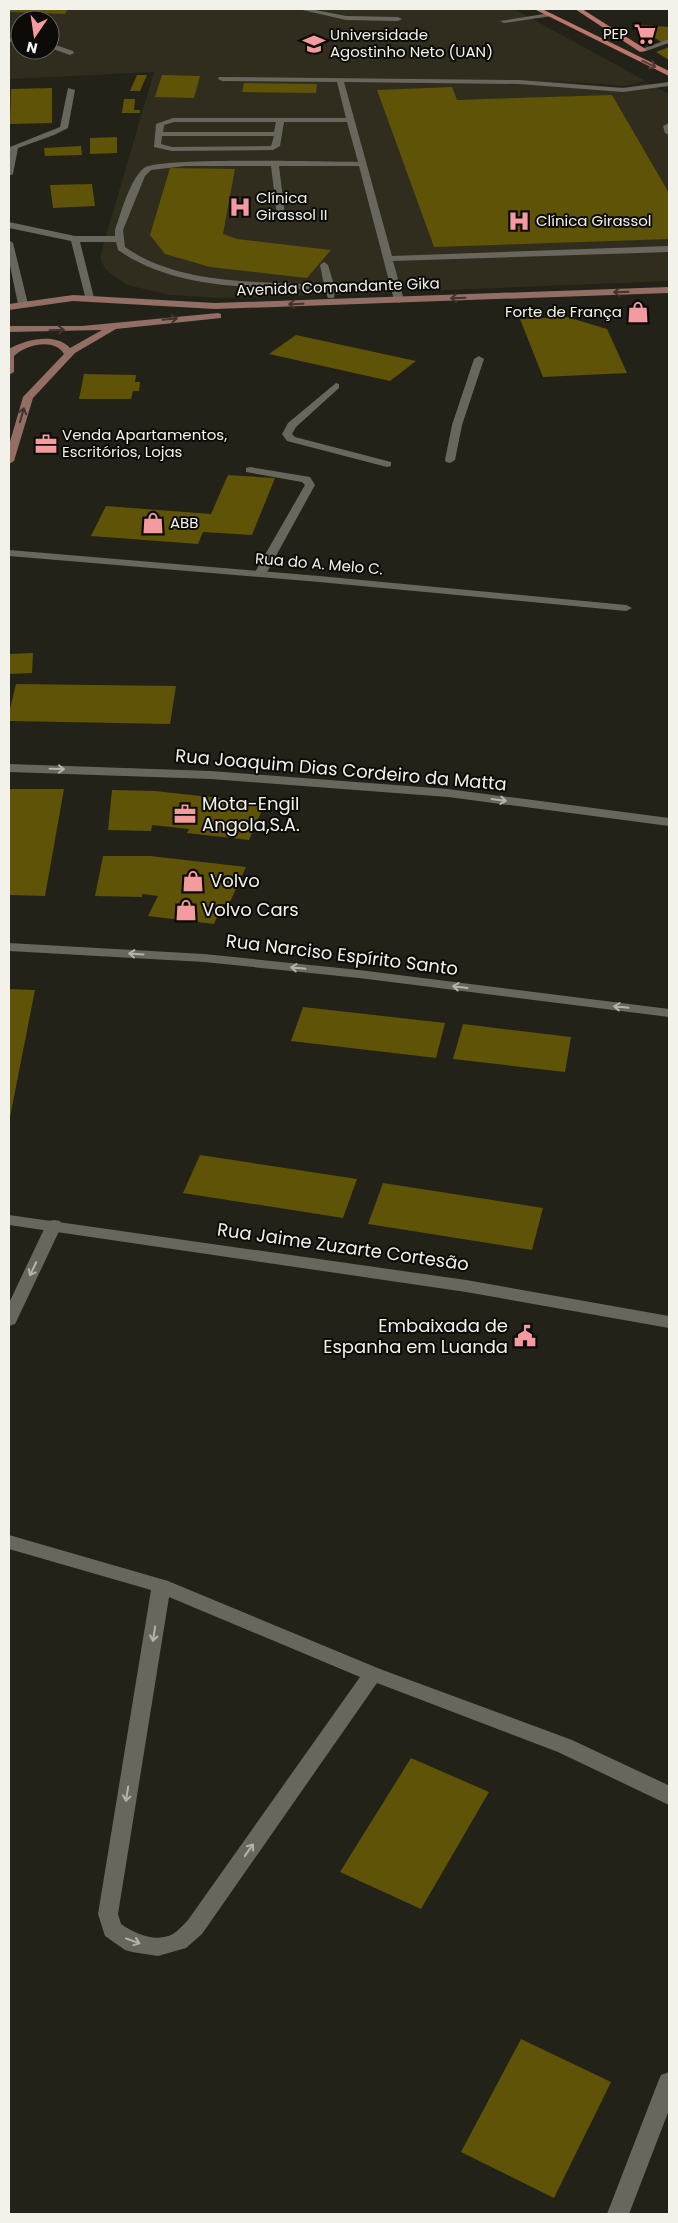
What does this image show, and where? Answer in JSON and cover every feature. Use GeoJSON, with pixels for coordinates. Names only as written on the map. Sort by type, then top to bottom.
{"type":"FeatureCollection","features":[{"type":"Feature","properties":{"kind":"main road"},"geometry":{"type":"LineString","coordinates":[[537,9],[552,12],[669,74]]}},
{"type":"Feature","properties":{"kind":"main road"},"geometry":{"type":"LineString","coordinates":[[578,9],[652,55]]}},
{"type":"Feature","properties":{"kind":"main road"},"geometry":{"type":"LineString","coordinates":[[574,17],[643,50]]}},
{"type":"Feature","properties":{"kind":"street"},"geometry":{"type":"LineString","coordinates":[[301,9],[346,18],[398,19]]}},
{"type":"Feature","properties":{"kind":"street"},"geometry":{"type":"LineString","coordinates":[[504,21],[552,12]]}},
{"type":"Feature","properties":{"kind":"street"},"geometry":{"type":"LineString","coordinates":[[643,50],[669,41]]}},
{"type":"Feature","properties":{"kind":"street"},"geometry":{"type":"LineString","coordinates":[[60,49],[70,53]]}},
{"type":"Feature","properties":{"kind":"street"},"geometry":{"type":"LineString","coordinates":[[222,79],[519,82],[623,90],[669,84]]}},
{"type":"Feature","properties":{"kind":"street"},"geometry":{"type":"LineString","coordinates":[[340,80],[399,300]]}},
{"type":"Feature","properties":{"kind":"street"},"geometry":{"type":"LineString","coordinates":[[9,174],[14,147],[24,142],[54,134],[64,128],[71,90]]}},
{"type":"Feature","properties":{"kind":"street"},"geometry":{"type":"LineString","coordinates":[[280,120],[276,146],[267,150],[172,149],[157,145],[160,124],[172,120],[280,120],[351,120]]}},
{"type":"Feature","properties":{"kind":"street"},"geometry":{"type":"LineString","coordinates":[[669,125],[667,126],[669,133]]}},
{"type":"Feature","properties":{"kind":"street"},"geometry":{"type":"LineString","coordinates":[[159,134],[278,134]]}},
{"type":"Feature","properties":{"kind":"street"},"geometry":{"type":"LineString","coordinates":[[330,288],[229,281],[171,272],[139,262],[129,256],[121,248],[119,230],[138,180],[143,171],[149,168],[185,164],[362,164]]}},
{"type":"Feature","properties":{"kind":"street"},"geometry":{"type":"LineString","coordinates":[[275,164],[281,215]]}},
{"type":"Feature","properties":{"kind":"street"},"geometry":{"type":"LineString","coordinates":[[9,226],[75,239],[119,239]]}},
{"type":"Feature","properties":{"kind":"street"},"geometry":{"type":"LineString","coordinates":[[75,239],[90,298]]}},
{"type":"Feature","properties":{"kind":"street"},"geometry":{"type":"LineString","coordinates":[[9,243],[23,304]]}},
{"type":"Feature","properties":{"kind":"street"},"geometry":{"type":"LineString","coordinates":[[388,259],[669,249]]}},
{"type":"Feature","properties":{"kind":"street"},"geometry":{"type":"LineString","coordinates":[[324,265],[333,302]]}},
{"type":"Feature","properties":{"kind":"street","name":"Avenida Comandante Gika"},"geometry":{"type":"LineString","coordinates":[[9,307],[52,300],[90,298],[215,306],[669,290]]}},
{"type":"Feature","properties":{"kind":"street","name":"Avenida Comandante Gika"},"geometry":{"type":"LineString","coordinates":[[9,329],[82,329],[122,323],[216,316],[669,298]]}},
{"type":"Feature","properties":{"kind":"street"},"geometry":{"type":"LineString","coordinates":[[9,461],[28,397],[69,354],[88,341],[122,323],[134,312],[134,306],[119,299]]}},
{"type":"Feature","properties":{"kind":"street"},"geometry":{"type":"LineString","coordinates":[[9,372],[9,353],[27,344],[46,342],[63,346],[68,349],[69,354]]}},
{"type":"Feature","properties":{"kind":"street"},"geometry":{"type":"LineString","coordinates":[[450,460],[456,425],[479,359]]}},
{"type":"Feature","properties":{"kind":"street"},"geometry":{"type":"LineString","coordinates":[[336,386],[292,425],[287,434],[291,439],[387,464]]}},
{"type":"Feature","properties":{"kind":"street"},"geometry":{"type":"LineString","coordinates":[[250,470],[306,479],[310,485],[260,574]]}},
{"type":"Feature","properties":{"kind":"street","name":"Rua do A. Melo C."},"geometry":{"type":"LineString","coordinates":[[9,553],[626,608]]}},
{"type":"Feature","properties":{"kind":"street","name":"Rua Joaquim Dias Cordeiro da Matta"},"geometry":{"type":"LineString","coordinates":[[9,768],[212,775],[448,793],[669,822]]}},
{"type":"Feature","properties":{"kind":"street","name":"Rua Narciso Espírito Santo"},"geometry":{"type":"LineString","coordinates":[[9,947],[204,958],[360,974],[669,1013]]}},
{"type":"Feature","properties":{"kind":"street","name":"Rua Jaime Zuzarte Cortesão"},"geometry":{"type":"LineString","coordinates":[[9,1220],[466,1286],[669,1322]]}},
{"type":"Feature","properties":{"kind":"street"},"geometry":{"type":"LineString","coordinates":[[9,1320],[54,1225]]}},
{"type":"Feature","properties":{"kind":"street"},"geometry":{"type":"LineString","coordinates":[[9,1542],[161,1586],[373,1674],[565,1746],[661,1791],[669,1797]]}},
{"type":"Feature","properties":{"kind":"street"},"geometry":{"type":"LineString","coordinates":[[161,1586],[108,1914],[112,1930],[132,1943],[158,1947],[179,1941],[195,1927],[373,1674]]}},
{"type":"Feature","properties":{"kind":"street"},"geometry":{"type":"LineString","coordinates":[[618,2214],[669,2082]]}},
{"type":"Feature","properties":{"kind":"shaded area"},"geometry":{"type":"Polygon","coordinates":[[[9,9],[514,9],[646,81],[624,86],[542,80],[611,87],[627,87],[647,83],[669,94],[669,281],[425,291],[415,287],[387,288],[388,293],[221,298],[170,295],[127,285],[106,270],[101,261],[101,253],[154,72],[9,79],[9,9]]]}},
{"type":"Feature","properties":{"kind":"building"},"geometry":{"type":"Polygon","coordinates":[[[9,9],[68,9],[65,14],[60,14],[60,10],[10,10],[9,12],[9,9]]]}},
{"type":"Feature","properties":{"kind":"building"},"geometry":{"type":"Polygon","coordinates":[[[631,24],[669,27],[669,40],[663,43],[631,24]]]}},
{"type":"Feature","properties":{"kind":"building"},"geometry":{"type":"Polygon","coordinates":[[[669,47],[669,60],[656,52],[669,47]]]}},
{"type":"Feature","properties":{"kind":"building"},"geometry":{"type":"Polygon","coordinates":[[[137,75],[147,75],[140,91],[130,91],[137,75]]]}},
{"type":"Feature","properties":{"kind":"building"},"geometry":{"type":"Polygon","coordinates":[[[162,75],[200,76],[194,98],[155,97],[162,75]]]}},
{"type":"Feature","properties":{"kind":"building"},"geometry":{"type":"Polygon","coordinates":[[[244,83],[317,84],[316,93],[242,92],[244,83]]]}},
{"type":"Feature","properties":{"kind":"building"},"geometry":{"type":"Polygon","coordinates":[[[452,87],[457,100],[612,95],[669,193],[669,239],[434,247],[377,90],[452,87]]]}},
{"type":"Feature","properties":{"kind":"building"},"geometry":{"type":"Polygon","coordinates":[[[52,88],[52,123],[10,124],[11,89],[52,88]]]}},
{"type":"Feature","properties":{"kind":"building"},"geometry":{"type":"Polygon","coordinates":[[[124,99],[135,99],[134,110],[140,110],[140,113],[122,113],[124,99]]]}},
{"type":"Feature","properties":{"kind":"building"},"geometry":{"type":"Polygon","coordinates":[[[117,137],[117,153],[90,154],[90,138],[117,137]]]}},
{"type":"Feature","properties":{"kind":"building"},"geometry":{"type":"Polygon","coordinates":[[[81,146],[82,155],[45,156],[44,148],[81,146]]]}},
{"type":"Feature","properties":{"kind":"building"},"geometry":{"type":"Polygon","coordinates":[[[170,168],[235,169],[223,234],[237,239],[331,250],[307,278],[210,267],[165,254],[150,235],[170,168]]]}},
{"type":"Feature","properties":{"kind":"building"},"geometry":{"type":"Polygon","coordinates":[[[92,184],[95,206],[53,208],[50,185],[92,184]]]}},
{"type":"Feature","properties":{"kind":"building"},"geometry":{"type":"Polygon","coordinates":[[[567,317],[607,329],[627,373],[543,377],[520,319],[567,317]]]}},
{"type":"Feature","properties":{"kind":"building"},"geometry":{"type":"Polygon","coordinates":[[[296,335],[416,361],[390,381],[269,354],[296,335]]]}},
{"type":"Feature","properties":{"kind":"building"},"geometry":{"type":"Polygon","coordinates":[[[84,374],[136,375],[135,382],[140,382],[139,391],[133,391],[131,399],[79,399],[84,374]]]}},
{"type":"Feature","properties":{"kind":"building"},"geometry":{"type":"Polygon","coordinates":[[[228,475],[275,478],[252,535],[203,532],[198,544],[91,536],[106,506],[211,514],[228,475]]]}},
{"type":"Feature","properties":{"kind":"building"},"geometry":{"type":"Polygon","coordinates":[[[33,653],[32,673],[9,674],[9,654],[33,653]]]}},
{"type":"Feature","properties":{"kind":"building"},"geometry":{"type":"Polygon","coordinates":[[[16,684],[176,686],[170,724],[9,721],[16,684]]]}},
{"type":"Feature","properties":{"kind":"building"},"geometry":{"type":"Polygon","coordinates":[[[9,789],[64,789],[45,896],[9,895],[9,789]]]}},
{"type":"Feature","properties":{"kind":"building","name":"Mota-Engil Angola,S.A."},"geometry":{"type":"Polygon","coordinates":[[[112,790],[155,791],[265,803],[249,840],[187,833],[189,829],[152,825],[151,831],[108,830],[112,790]]]}},
{"type":"Feature","properties":{"kind":"building"},"geometry":{"type":"Polygon","coordinates":[[[103,856],[150,856],[246,867],[229,904],[223,904],[214,924],[148,916],[158,896],[142,894],[142,897],[95,896],[103,856]]]}},
{"type":"Feature","properties":{"kind":"building"},"geometry":{"type":"Polygon","coordinates":[[[9,989],[35,990],[10,1117],[9,1117],[9,989]]]}},
{"type":"Feature","properties":{"kind":"building"},"geometry":{"type":"Polygon","coordinates":[[[303,1007],[445,1023],[436,1058],[291,1041],[303,1007]]]}},
{"type":"Feature","properties":{"kind":"building"},"geometry":{"type":"Polygon","coordinates":[[[463,1024],[571,1037],[565,1072],[453,1059],[463,1024]]]}},
{"type":"Feature","properties":{"kind":"building"},"geometry":{"type":"Polygon","coordinates":[[[200,1155],[357,1179],[343,1218],[183,1193],[200,1155]]]}},
{"type":"Feature","properties":{"kind":"building"},"geometry":{"type":"Polygon","coordinates":[[[383,1183],[543,1208],[532,1250],[368,1224],[383,1183]]]}},
{"type":"Feature","properties":{"kind":"building"},"geometry":{"type":"Polygon","coordinates":[[[411,1758],[489,1792],[421,1909],[340,1872],[411,1758]]]}},
{"type":"Feature","properties":{"kind":"building"},"geometry":{"type":"Polygon","coordinates":[[[521,2039],[611,2082],[554,2198],[461,2152],[521,2039]]]}},
{"type":"Feature","properties":{"kind":"place","name":"PEP"},"geometry":{"type":"Point","coordinates":[645,34]}},
{"type":"Feature","properties":{"kind":"place","name":"Universidade Agostinho Neto (UAN)"},"geometry":{"type":"Point","coordinates":[314,44]}},
{"type":"Feature","properties":{"kind":"place","name":"Clínica Girassol II"},"geometry":{"type":"Point","coordinates":[240,207]}},
{"type":"Feature","properties":{"kind":"place","name":"Clínica Girassol"},"geometry":{"type":"Point","coordinates":[519,221]}},
{"type":"Feature","properties":{"kind":"place","name":"Forte de França"},"geometry":{"type":"Point","coordinates":[638,312]}},
{"type":"Feature","properties":{"kind":"place","name":"Venda Apartamentos, Escritórios, Lojas"},"geometry":{"type":"Point","coordinates":[46,444]}},
{"type":"Feature","properties":{"kind":"place","name":"ABB"},"geometry":{"type":"Point","coordinates":[153,523]}},
{"type":"Feature","properties":{"kind":"place","name":"Mota-Engil Angola,S.A."},"geometry":{"type":"Point","coordinates":[185,814]}},
{"type":"Feature","properties":{"kind":"place","name":"Volvo"},"geometry":{"type":"Point","coordinates":[193,881]}},
{"type":"Feature","properties":{"kind":"place","name":"Volvo Cars"},"geometry":{"type":"Point","coordinates":[186,910]}},
{"type":"Feature","properties":{"kind":"place","name":"Embaixada de Espanha em Luanda"},"geometry":{"type":"Point","coordinates":[525,1336]}}]}
